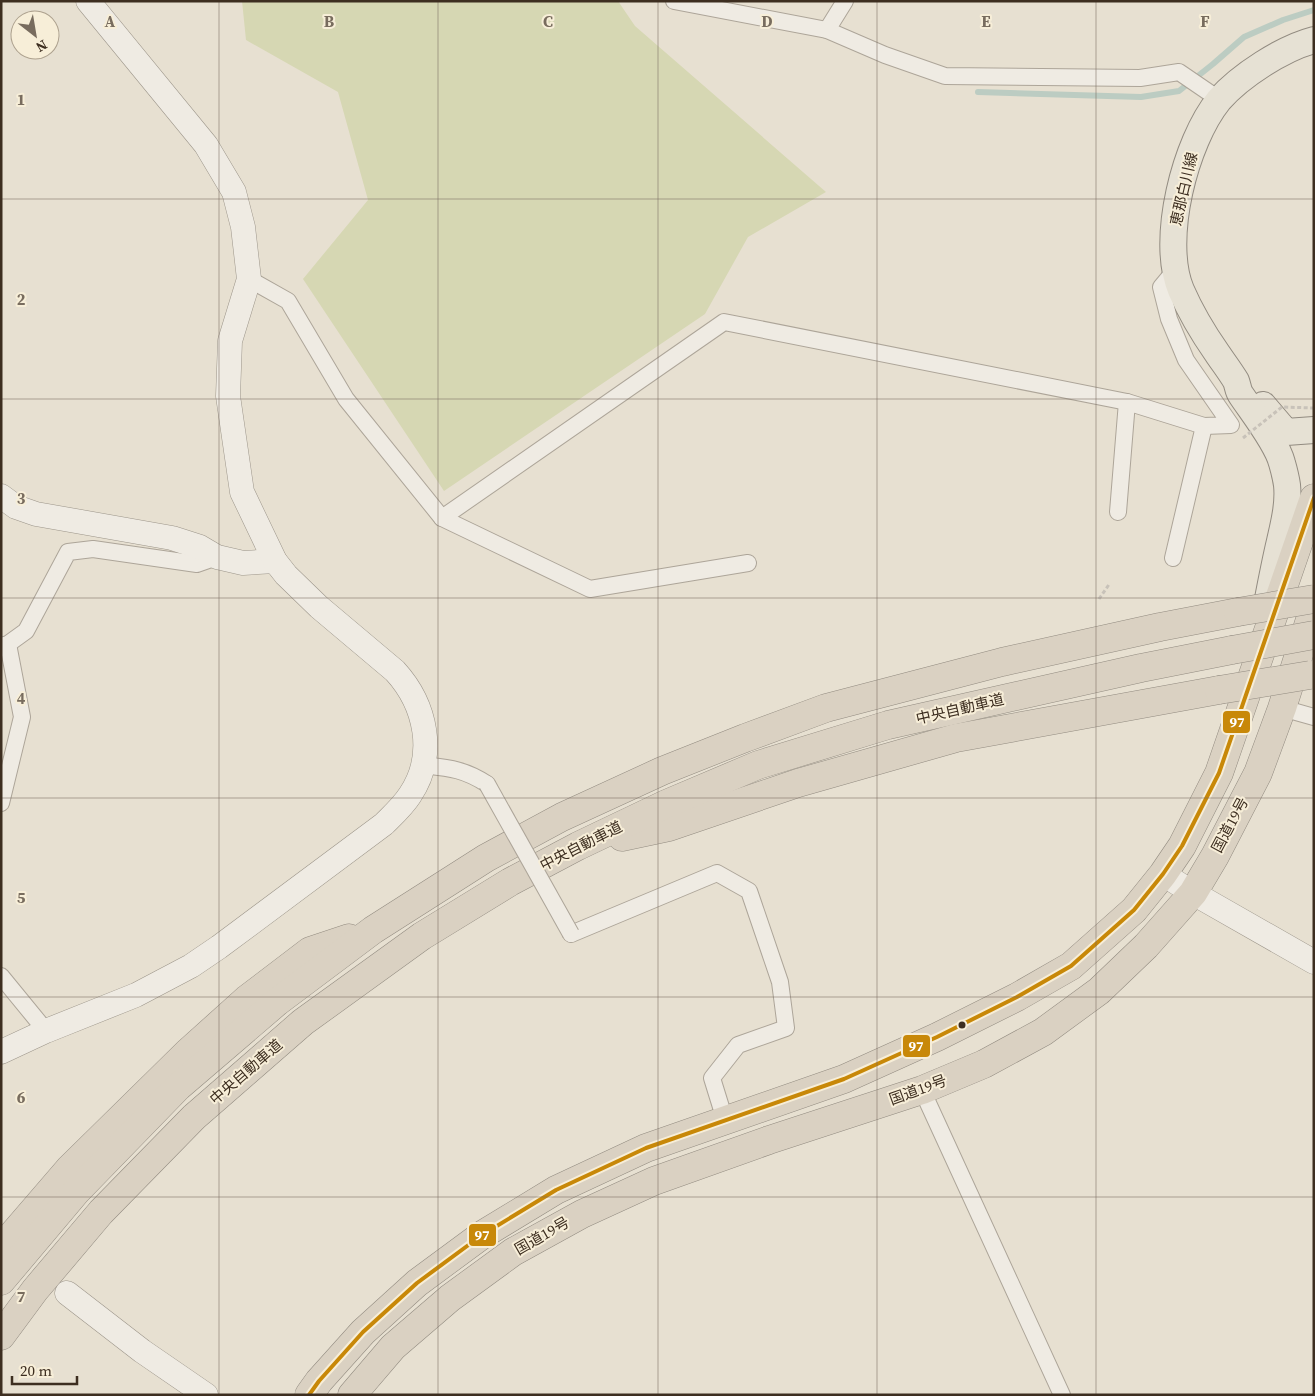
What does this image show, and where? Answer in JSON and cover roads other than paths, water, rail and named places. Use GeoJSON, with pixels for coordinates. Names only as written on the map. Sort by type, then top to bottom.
{"type":"FeatureCollection","features":[{"type":"Feature","properties":{"kind":"highway"},"geometry":{"type":"LineString","coordinates":[[309,1395],[319,1381],[363,1332],[417,1284],[482,1235],[556,1190],[646,1148],[844,1079],[937,1037],[1017,997],[1071,966],[1134,910],[1163,874],[1182,846],[1219,773],[1314,498]]}},
{"type":"Feature","properties":{"kind":"highway"},"geometry":{"type":"LineString","coordinates":[[1,1281],[76,1192],[178,1087],[277,1002],[373,930],[486,858],[562,817],[662,771],[826,708],[1002,662],[1160,627],[1314,599]]}},
{"type":"Feature","properties":{"kind":"highway","name":"国道19号"},"geometry":{"type":"LineString","coordinates":[[352,1395],[393,1347],[450,1298],[513,1252],[582,1214],[654,1182],[769,1140],[922,1090],[984,1064],[1043,1032],[1099,991],[1146,946],[1193,893],[1214,856],[1258,773],[1282,708],[1314,607]]}},
{"type":"Feature","properties":{"kind":"highway","name":"中央自動車道"},"geometry":{"type":"LineString","coordinates":[[1,1336],[35,1290],[101,1212],[194,1117],[296,1029],[422,936],[510,882],[578,846],[666,804],[758,765],[878,728],[1122,672],[1314,635]]}},
{"type":"Feature","properties":{"kind":"highway"},"geometry":{"type":"LineString","coordinates":[[578,846],[669,827],[798,782],[956,738],[1312,675]]}},
{"type":"Feature","properties":{"kind":"highway"},"geometry":{"type":"LineString","coordinates":[[1,1248],[70,1168],[187,1053],[246,999],[310,951],[373,930]]}},
{"type":"Feature","properties":{"kind":"main road","name":"恵那白川線"},"geometry":{"type":"LineString","coordinates":[[1236,382],[1205,335],[1180,288],[1173,239],[1184,172],[1195,142],[1207,118],[1212,95],[1244,78],[1272,57],[1314,40]]}},
{"type":"Feature","properties":{"kind":"main road"},"geometry":{"type":"LineString","coordinates":[[1236,382],[1247,386],[1286,432],[1314,430]]}},
{"type":"Feature","properties":{"kind":"main road"},"geometry":{"type":"LineString","coordinates":[[1236,382],[1239,392],[1282,460],[1287,485],[1285,516],[1267,604],[1270,622]]}},
{"type":"Feature","properties":{"kind":"street"},"geometry":{"type":"LineString","coordinates":[[1,1052],[46,1031],[136,995],[191,966],[219,947],[384,824],[411,795],[423,765],[426,745],[425,727],[414,695],[406,683],[395,671],[319,607],[275,561],[242,492],[228,396],[230,342],[249,279],[244,227],[234,192],[206,145],[88,1]]}},
{"type":"Feature","properties":{"kind":"street"},"geometry":{"type":"LineString","coordinates":[[674,1],[827,30],[885,55],[945,76],[1140,78],[1179,72],[1212,95]]}},
{"type":"Feature","properties":{"kind":"street"},"geometry":{"type":"LineString","coordinates":[[827,30],[845,1]]}},
{"type":"Feature","properties":{"kind":"street"},"geometry":{"type":"LineString","coordinates":[[442,518],[724,322],[1127,402],[1204,426],[1231,425],[1186,360],[1169,320],[1161,287],[1176,269]]}},
{"type":"Feature","properties":{"kind":"street"},"geometry":{"type":"LineString","coordinates":[[249,279],[288,301],[346,399],[442,518],[590,589],[748,563]]}},
{"type":"Feature","properties":{"kind":"street"},"geometry":{"type":"LineString","coordinates":[[1118,512],[1127,402]]}},
{"type":"Feature","properties":{"kind":"street"},"geometry":{"type":"LineString","coordinates":[[1173,558],[1204,426]]}},
{"type":"Feature","properties":{"kind":"street"},"geometry":{"type":"LineString","coordinates":[[1,496],[16,507],[36,514],[172,538],[200,547],[217,557],[243,563],[275,561]]}},
{"type":"Feature","properties":{"kind":"street"},"geometry":{"type":"LineString","coordinates":[[1,803],[22,717],[4,645],[26,631],[68,552],[94,549],[197,564],[217,557]]}},
{"type":"Feature","properties":{"kind":"street"},"geometry":{"type":"LineString","coordinates":[[1282,708],[1314,717]]}},
{"type":"Feature","properties":{"kind":"street"},"geometry":{"type":"LineString","coordinates":[[423,765],[460,770],[473,774],[487,784],[571,934],[717,873],[749,891],[780,982],[786,1028],[738,1046],[712,1078],[725,1120]]}},
{"type":"Feature","properties":{"kind":"street"},"geometry":{"type":"LineString","coordinates":[[1163,874],[1314,962]]}},
{"type":"Feature","properties":{"kind":"street"},"geometry":{"type":"LineString","coordinates":[[1,976],[46,1031]]}},
{"type":"Feature","properties":{"kind":"street"},"geometry":{"type":"LineString","coordinates":[[922,1090],[1062,1395]]}},
{"type":"Feature","properties":{"kind":"street"},"geometry":{"type":"LineString","coordinates":[[67,1293],[142,1351],[206,1395]]}},
{"type":"Feature","properties":{"kind":"waterway"},"geometry":{"type":"LineString","coordinates":[[978,92],[1141,97],[1179,91],[1244,37],[1283,20],[1314,10]]}}]}
